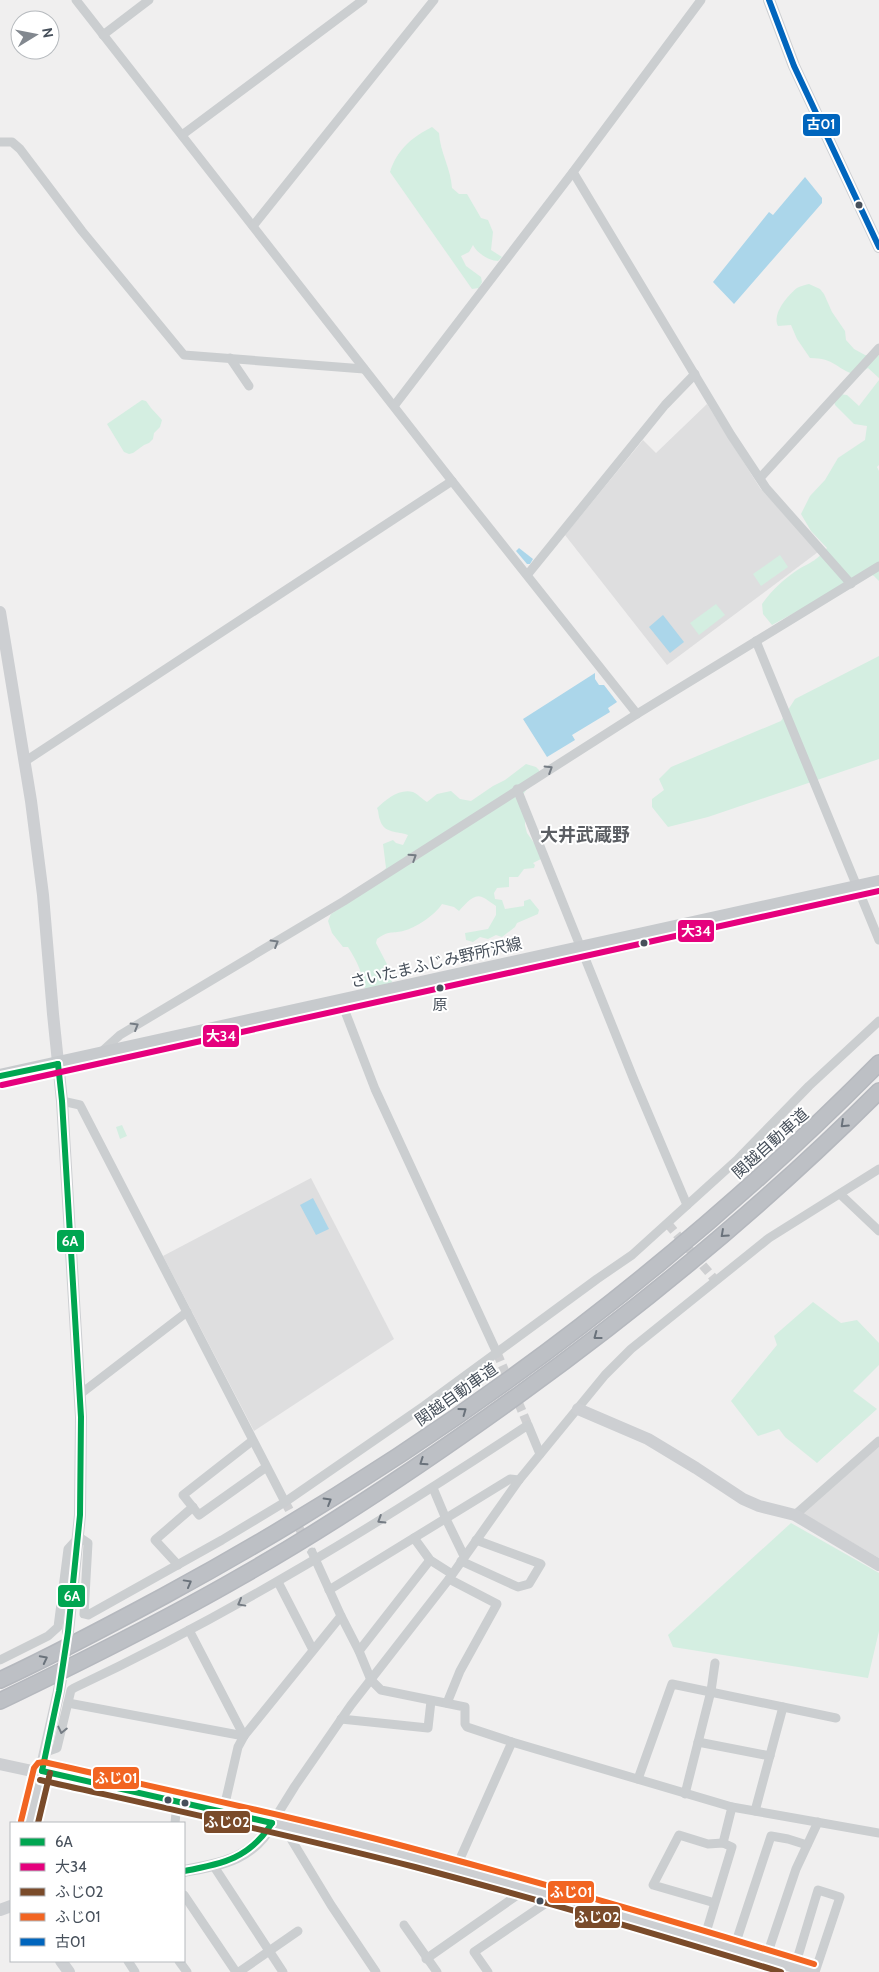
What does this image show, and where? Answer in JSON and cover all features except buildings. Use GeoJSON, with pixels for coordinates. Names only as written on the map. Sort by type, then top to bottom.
{"type":"FeatureCollection","features":[{"type":"Feature","properties":{"kind":"highway","name":"関越自動車道"},"geometry":{"type":"LineString","coordinates":[[0,1680],[49,1657],[231,1560],[348,1489],[453,1418],[537,1358],[625,1291],[775,1163],[879,1063]]}},
{"type":"Feature","properties":{"kind":"highway"},"geometry":{"type":"LineString","coordinates":[[0,1702],[145,1629],[241,1577],[358,1506],[465,1434],[629,1312],[710,1245],[786,1178],[879,1090]]}},
{"type":"Feature","properties":{"kind":"main road","name":"さいたまふじみ野所沢線"},"geometry":{"type":"LineString","coordinates":[[0,1076],[879,882]]}},
{"type":"Feature","properties":{"kind":"street"},"geometry":{"type":"LineString","coordinates":[[76,0],[364,369],[637,714]]}},
{"type":"Feature","properties":{"kind":"street"},"geometry":{"type":"LineString","coordinates":[[182,135],[363,0]]}},
{"type":"Feature","properties":{"kind":"street"},"geometry":{"type":"LineString","coordinates":[[253,226],[434,0]]}},
{"type":"Feature","properties":{"kind":"street"},"geometry":{"type":"LineString","coordinates":[[394,406],[573,172],[701,0]]}},
{"type":"Feature","properties":{"kind":"street"},"geometry":{"type":"LineString","coordinates":[[769,0],[794,66],[879,247]]}},
{"type":"Feature","properties":{"kind":"street"},"geometry":{"type":"LineString","coordinates":[[103,35],[147,1]]}},
{"type":"Feature","properties":{"kind":"street"},"geometry":{"type":"LineString","coordinates":[[0,142],[12,142],[20,149],[82,231],[184,355],[364,369]]}},
{"type":"Feature","properties":{"kind":"street"},"geometry":{"type":"LineString","coordinates":[[573,172],[731,435],[766,488],[851,584]]}},
{"type":"Feature","properties":{"kind":"street"},"geometry":{"type":"LineString","coordinates":[[760,478],[879,348]]}},
{"type":"Feature","properties":{"kind":"street"},"geometry":{"type":"LineString","coordinates":[[230,358],[249,386]]}},
{"type":"Feature","properties":{"kind":"street"},"geometry":{"type":"LineString","coordinates":[[528,574],[659,413],[695,374]]}},
{"type":"Feature","properties":{"kind":"street"},"geometry":{"type":"LineString","coordinates":[[24,762],[452,481]]}},
{"type":"Feature","properties":{"kind":"street"},"geometry":{"type":"LineString","coordinates":[[97,1056],[120,1035],[348,899],[517,789],[879,566]]}},
{"type":"Feature","properties":{"kind":"street"},"geometry":{"type":"LineString","coordinates":[[0,612],[43,895],[62,1101],[81,1427],[79,1537],[68,1632]]}},
{"type":"Feature","properties":{"kind":"street"},"geometry":{"type":"LineString","coordinates":[[756,641],[879,940]]}},
{"type":"Feature","properties":{"kind":"street"},"geometry":{"type":"LineString","coordinates":[[517,789],[580,948],[688,1205]]}},
{"type":"Feature","properties":{"kind":"street"},"geometry":{"type":"LineString","coordinates":[[341,1001],[375,1089],[497,1353]]}},
{"type":"Feature","properties":{"kind":"street"},"geometry":{"type":"LineString","coordinates":[[79,1537],[88,1543],[84,1614],[88,1615],[178,1566],[285,1502],[497,1353],[632,1255],[738,1158],[809,1086],[879,1021]]}},
{"type":"Feature","properties":{"kind":"street"},"geometry":{"type":"LineString","coordinates":[[62,1101],[80,1105],[265,1468],[285,1502]]}},
{"type":"Feature","properties":{"kind":"street"},"geometry":{"type":"LineString","coordinates":[[185,1871],[228,1862],[241,1855],[267,1833],[295,1786],[341,1719],[450,1577],[519,1480],[605,1375],[631,1349],[768,1238],[879,1169]]}},
{"type":"Feature","properties":{"kind":"street"},"geometry":{"type":"LineString","coordinates":[[840,1194],[879,1231]]}},
{"type":"Feature","properties":{"kind":"street"},"geometry":{"type":"LineString","coordinates":[[79,1395],[187,1312]]}},
{"type":"Feature","properties":{"kind":"street"},"geometry":{"type":"LineString","coordinates":[[578,1409],[648,1439],[696,1468],[743,1500],[795,1515],[879,1565]]}},
{"type":"Feature","properties":{"kind":"street"},"geometry":{"type":"LineString","coordinates":[[46,1752],[57,1748],[71,1690],[74,1688],[212,1619],[278,1582],[314,1556],[433,1488],[528,1425],[540,1454]]}},
{"type":"Feature","properties":{"kind":"street"},"geometry":{"type":"LineString","coordinates":[[252,1441],[183,1494],[200,1515],[265,1468]]}},
{"type":"Feature","properties":{"kind":"street"},"geometry":{"type":"LineString","coordinates":[[795,1515],[879,1441]]}},
{"type":"Feature","properties":{"kind":"street"},"geometry":{"type":"LineString","coordinates":[[330,1590],[510,1479],[519,1480]]}},
{"type":"Feature","properties":{"kind":"street"},"geometry":{"type":"LineString","coordinates":[[433,1488],[463,1559],[518,1587],[529,1584],[541,1564],[476,1540]]}},
{"type":"Feature","properties":{"kind":"street"},"geometry":{"type":"LineString","coordinates":[[178,1566],[155,1540],[193,1506]]}},
{"type":"Feature","properties":{"kind":"street"},"geometry":{"type":"LineString","coordinates":[[0,1660],[48,1636],[58,1627],[68,1548],[79,1537]]}},
{"type":"Feature","properties":{"kind":"street"},"geometry":{"type":"LineString","coordinates":[[414,1538],[430,1560],[450,1577],[497,1604],[460,1671],[447,1703]]}},
{"type":"Feature","properties":{"kind":"street"},"geometry":{"type":"LineString","coordinates":[[314,1556],[341,1616],[360,1651],[371,1680],[381,1690],[465,1707],[467,1727],[686,1794],[732,1807],[879,1833]]}},
{"type":"Feature","properties":{"kind":"street"},"geometry":{"type":"LineString","coordinates":[[360,1651],[430,1560]]}},
{"type":"Feature","properties":{"kind":"street"},"geometry":{"type":"LineString","coordinates":[[278,1582],[313,1650]]}},
{"type":"Feature","properties":{"kind":"street"},"geometry":{"type":"LineString","coordinates":[[223,1812],[238,1747],[244,1736],[341,1616]]}},
{"type":"Feature","properties":{"kind":"street"},"geometry":{"type":"LineString","coordinates":[[189,1630],[244,1736]]}},
{"type":"Feature","properties":{"kind":"street"},"geometry":{"type":"LineString","coordinates":[[686,1794],[711,1691],[715,1663]]}},
{"type":"Feature","properties":{"kind":"street"},"geometry":{"type":"LineString","coordinates":[[638,1779],[672,1684],[836,1718]]}},
{"type":"Feature","properties":{"kind":"street"},"geometry":{"type":"LineString","coordinates":[[29,1822],[59,1691]]}},
{"type":"Feature","properties":{"kind":"street"},"geometry":{"type":"LineString","coordinates":[[341,1719],[428,1728],[431,1701]]}},
{"type":"Feature","properties":{"kind":"street"},"geometry":{"type":"LineString","coordinates":[[68,1703],[244,1736]]}},
{"type":"Feature","properties":{"kind":"street"},"geometry":{"type":"LineString","coordinates":[[755,1811],[783,1707]]}},
{"type":"Feature","properties":{"kind":"street"},"geometry":{"type":"LineString","coordinates":[[455,1870],[512,1742]]}},
{"type":"Feature","properties":{"kind":"street"},"geometry":{"type":"LineString","coordinates":[[698,1742],[770,1756]]}},
{"type":"Feature","properties":{"kind":"street"},"geometry":{"type":"LineString","coordinates":[[0,1764],[286,1826],[555,1897],[704,1939],[811,1972]]}},
{"type":"Feature","properties":{"kind":"street"},"geometry":{"type":"LineString","coordinates":[[175,1822],[177,1803]]}},
{"type":"Feature","properties":{"kind":"street"},"geometry":{"type":"LineString","coordinates":[[723,1842],[732,1807]]}},
{"type":"Feature","properties":{"kind":"street"},"geometry":{"type":"LineString","coordinates":[[766,1958],[796,1869],[818,1822]]}},
{"type":"Feature","properties":{"kind":"street"},"geometry":{"type":"LineString","coordinates":[[286,1826],[288,1834],[331,1905],[376,1972]]}},
{"type":"Feature","properties":{"kind":"street"},"geometry":{"type":"LineString","coordinates":[[704,1939],[732,1847],[723,1842],[708,1844],[679,1835],[653,1885],[715,1902]]}},
{"type":"Feature","properties":{"kind":"street"},"geometry":{"type":"LineString","coordinates":[[734,1948],[771,1836],[788,1838],[807,1845]]}},
{"type":"Feature","properties":{"kind":"street"},"geometry":{"type":"LineString","coordinates":[[213,1865],[283,1972]]}},
{"type":"Feature","properties":{"kind":"street"},"geometry":{"type":"LineString","coordinates":[[426,1959],[526,1889]]}},
{"type":"Feature","properties":{"kind":"street"},"geometry":{"type":"LineString","coordinates":[[794,1966],[818,1890],[840,1897],[815,1972]]}},
{"type":"Feature","properties":{"kind":"street"},"geometry":{"type":"LineString","coordinates":[[185,1896],[237,1972],[270,1952],[298,1931]]}},
{"type":"Feature","properties":{"kind":"street"},"geometry":{"type":"LineString","coordinates":[[488,1972],[474,1952],[555,1897]]}},
{"type":"Feature","properties":{"kind":"street"},"geometry":{"type":"LineString","coordinates":[[404,1925],[426,1959],[437,1972]]}},
{"type":"Feature","properties":{"kind":"shaded area"},"geometry":{"type":"Polygon","coordinates":[[[707,404],[760,488],[818,552],[667,665],[565,535],[643,440],[656,453],[707,404]]]}},
{"type":"Feature","properties":{"kind":"shaded area"},"geometry":{"type":"Polygon","coordinates":[[[311,1178],[394,1339],[254,1431],[163,1256],[311,1178]]]}},
{"type":"Feature","properties":{"kind":"shaded area"},"geometry":{"type":"Polygon","coordinates":[[[879,1447],[879,1558],[802,1513],[879,1447]]]}},
{"type":"Feature","properties":{"kind":"green space"},"geometry":{"type":"Polygon","coordinates":[[[432,127],[439,133],[452,188],[459,194],[467,194],[481,218],[488,220],[493,232],[491,250],[502,257],[498,261],[491,260],[480,254],[473,245],[469,252],[461,256],[466,266],[481,277],[482,282],[479,288],[472,289],[390,172],[397,157],[406,145],[432,127]]]}},
{"type":"Feature","properties":{"kind":"green space"},"geometry":{"type":"Polygon","coordinates":[[[809,284],[820,289],[824,294],[832,312],[845,331],[846,340],[854,349],[865,355],[874,356],[879,353],[879,378],[868,368],[856,375],[825,360],[810,358],[797,339],[791,325],[778,326],[777,316],[785,300],[797,288],[809,284]]]}},
{"type":"Feature","properties":{"kind":"green space"},"geometry":{"type":"Polygon","coordinates":[[[879,380],[879,465],[877,467],[879,471],[879,581],[874,576],[863,571],[816,601],[772,625],[763,614],[762,604],[784,581],[817,558],[827,548],[811,531],[801,514],[810,496],[825,480],[838,458],[865,440],[867,426],[854,424],[835,405],[834,401],[839,394],[847,395],[859,406],[879,380]]]}},
{"type":"Feature","properties":{"kind":"green space"},"geometry":{"type":"Polygon","coordinates":[[[142,400],[146,401],[162,420],[160,427],[154,433],[153,439],[129,454],[124,452],[107,424],[142,400]]]}},
{"type":"Feature","properties":{"kind":"green space"},"geometry":{"type":"Polygon","coordinates":[[[780,555],[788,567],[761,586],[753,574],[780,555]]]}},
{"type":"Feature","properties":{"kind":"green space"},"geometry":{"type":"Polygon","coordinates":[[[716,604],[725,615],[699,635],[690,623],[716,604]]]}},
{"type":"Feature","properties":{"kind":"green space"},"geometry":{"type":"Polygon","coordinates":[[[879,656],[879,759],[708,817],[668,827],[652,807],[652,799],[664,790],[659,779],[671,767],[781,721],[795,699],[879,656]]]}},
{"type":"Feature","properties":{"kind":"green space"},"geometry":{"type":"Polygon","coordinates":[[[526,764],[539,770],[540,780],[527,789],[519,800],[525,816],[527,833],[537,847],[541,859],[533,863],[535,865],[534,868],[524,869],[518,877],[509,877],[509,887],[497,888],[494,893],[495,899],[502,900],[505,909],[524,906],[524,901],[530,899],[539,910],[538,914],[517,923],[515,927],[502,937],[496,935],[488,939],[480,937],[473,942],[466,940],[465,933],[488,929],[496,915],[496,906],[479,896],[469,901],[459,911],[454,907],[442,904],[430,917],[414,927],[403,931],[387,933],[377,939],[376,943],[390,970],[392,982],[385,989],[365,990],[361,973],[354,957],[348,947],[343,947],[332,933],[328,921],[331,914],[359,896],[386,868],[383,844],[393,840],[403,845],[408,835],[385,828],[380,820],[377,808],[394,795],[408,791],[415,793],[427,802],[437,794],[451,791],[460,799],[471,801],[505,780],[526,764]]]}},
{"type":"Feature","properties":{"kind":"green space"},"geometry":{"type":"Polygon","coordinates":[[[122,1125],[127,1136],[120,1139],[116,1127],[122,1125]]]}},
{"type":"Feature","properties":{"kind":"green space"},"geometry":{"type":"Polygon","coordinates":[[[813,1302],[841,1323],[857,1320],[879,1343],[879,1365],[853,1391],[877,1409],[817,1463],[785,1437],[779,1429],[758,1436],[731,1401],[777,1345],[774,1336],[813,1302]]]}},
{"type":"Feature","properties":{"kind":"green space"},"geometry":{"type":"Polygon","coordinates":[[[791,1523],[879,1573],[879,1631],[868,1678],[673,1647],[668,1635],[791,1523]]]}},
{"type":"Feature","properties":{"kind":"water"},"geometry":{"type":"Polygon","coordinates":[[[805,177],[822,198],[822,203],[734,304],[713,282],[769,212],[773,215],[805,177]]]}},
{"type":"Feature","properties":{"kind":"water"},"geometry":{"type":"Polygon","coordinates":[[[519,548],[533,559],[530,564],[527,564],[516,551],[519,548]]]}},
{"type":"Feature","properties":{"kind":"water"},"geometry":{"type":"Polygon","coordinates":[[[663,615],[684,642],[670,653],[649,627],[663,615]]]}},
{"type":"Feature","properties":{"kind":"water"},"geometry":{"type":"Polygon","coordinates":[[[595,673],[595,679],[599,685],[604,685],[617,702],[608,708],[610,712],[572,735],[575,740],[547,757],[523,719],[595,673]]]}},
{"type":"Feature","properties":{"kind":"water"},"geometry":{"type":"Polygon","coordinates":[[[313,1198],[329,1229],[316,1235],[300,1205],[313,1198]]]}},
{"type":"Feature","properties":{"kind":"tunnel"},"geometry":{"type":"LineString","coordinates":[[668,1224],[716,1281]]}},
{"type":"Feature","properties":{"kind":"tunnel"},"geometry":{"type":"LineString","coordinates":[[497,1353],[528,1425]]}},
{"type":"Feature","properties":{"kind":"tunnel"},"geometry":{"type":"LineString","coordinates":[[285,1502],[312,1552]]}},
{"type":"Feature","properties":{"kind":"tunnel"},"geometry":{"type":"LineString","coordinates":[[59,1691],[67,1642]]}},
{"type":"Feature","properties":{"kind":"transit line","name":"古01"},"geometry":{"type":"LineString","coordinates":[[769,0],[794,66],[879,247]]}},
{"type":"Feature","properties":{"kind":"transit line","name":"大34"},"geometry":{"type":"LineString","coordinates":[[2,1085],[879,891]]}},
{"type":"Feature","properties":{"kind":"transit line","name":"6A"},"geometry":{"type":"LineString","coordinates":[[0,1076],[58,1064]]}},
{"type":"Feature","properties":{"kind":"transit line","name":"6A"},"geometry":{"type":"LineString","coordinates":[[42,1771],[59,1691],[68,1632],[80,1515],[81,1417],[62,1101],[58,1064]]}},
{"type":"Feature","properties":{"kind":"transit line","name":"ふじ01"},"geometry":{"type":"LineString","coordinates":[[21,1821],[34,1768],[38,1763],[44,1762],[281,1816],[471,1864],[814,1964]]}},
{"type":"Feature","properties":{"kind":"transit line","name":"6A"},"geometry":{"type":"LineString","coordinates":[[42,1771],[272,1823]]}},
{"type":"Feature","properties":{"kind":"transit line","name":"ふじ02"},"geometry":{"type":"LineString","coordinates":[[38,1822],[50,1773]]}},
{"type":"Feature","properties":{"kind":"transit line","name":"ふじ02"},"geometry":{"type":"LineString","coordinates":[[40,1780],[415,1867],[781,1972]]}},
{"type":"Feature","properties":{"kind":"transit line","name":"6A"},"geometry":{"type":"LineString","coordinates":[[185,1871],[223,1862],[245,1852],[264,1835],[272,1823]]}},
{"type":"Feature","properties":{"kind":"place","name":"原"},"geometry":{"type":"Point","coordinates":[440,988]}},
{"type":"Feature","properties":{"kind":"district","name":"大井武蔵野"},"geometry":{"type":"Point","coordinates":[585,835]}}]}
